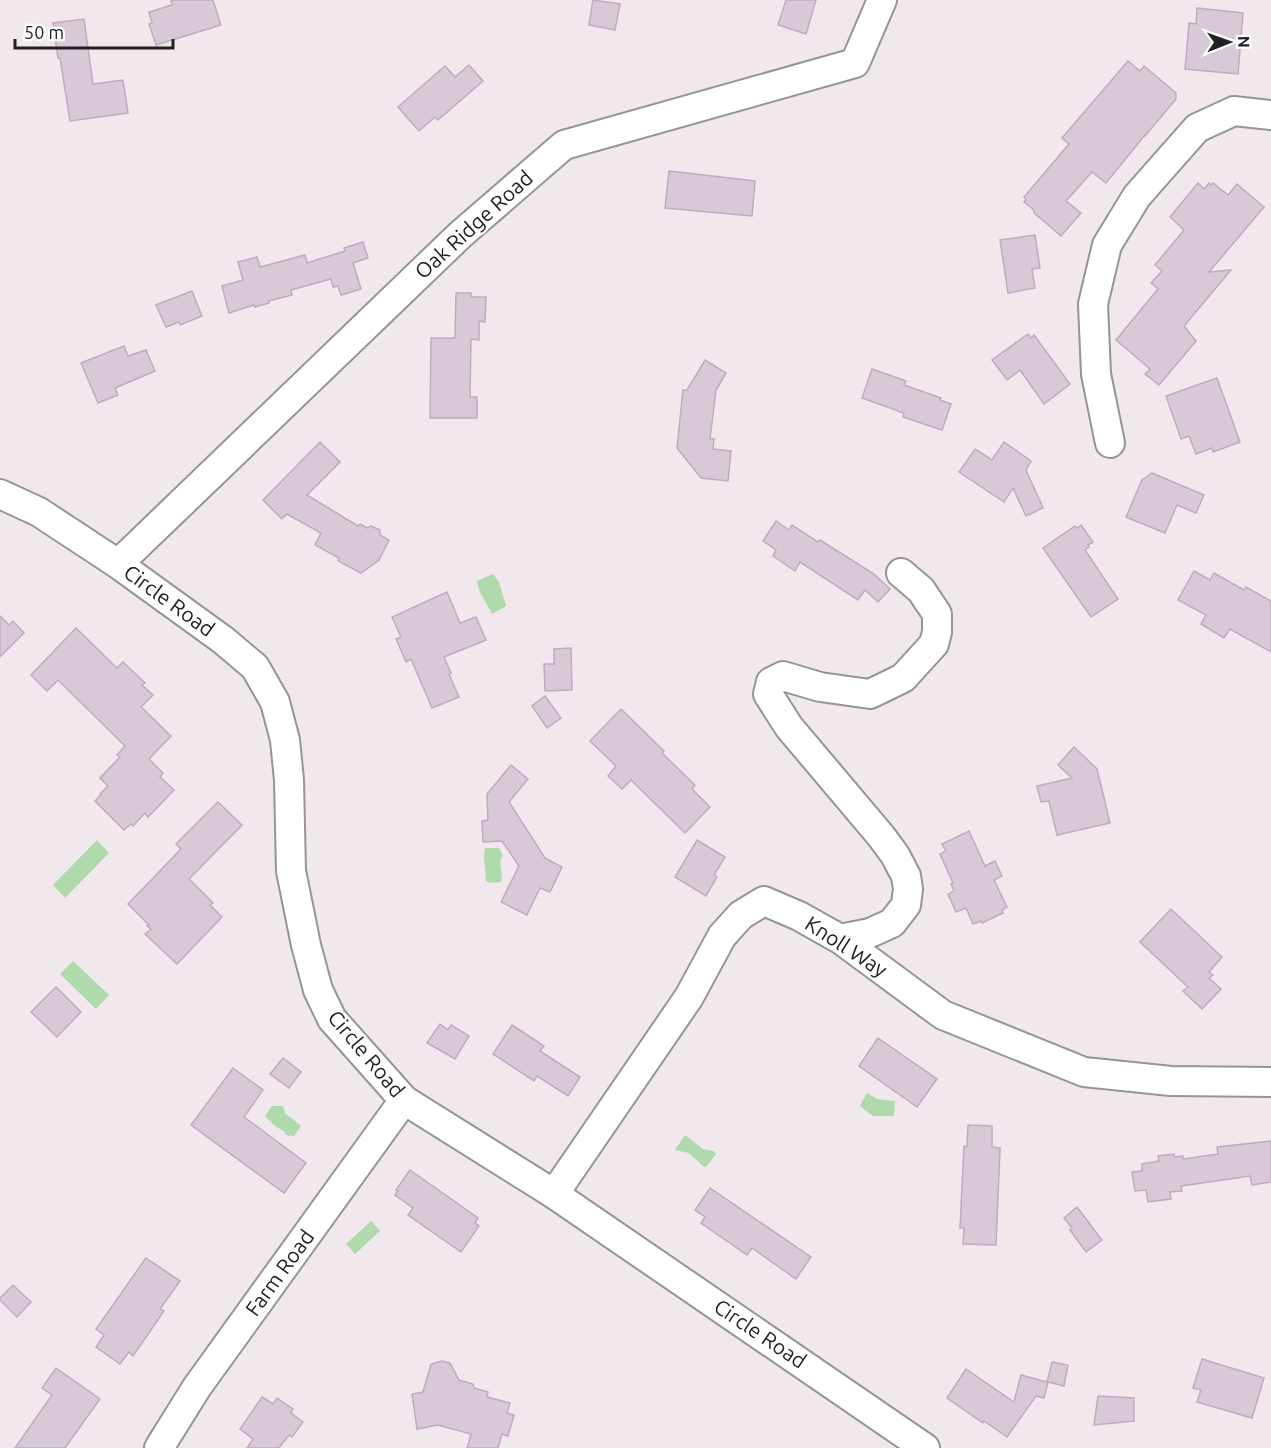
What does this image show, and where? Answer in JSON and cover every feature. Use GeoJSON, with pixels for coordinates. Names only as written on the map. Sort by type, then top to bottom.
{"type":"FeatureCollection","features":[{"type":"Feature","properties":{"kind":"street","name":"Oak Ridge Road"},"geometry":{"type":"LineString","coordinates":[[118,564],[460,235],[564,145],[855,63],[882,0]]}},
{"type":"Feature","properties":{"kind":"street"},"geometry":{"type":"LineString","coordinates":[[1110,443],[1096,374],[1093,304],[1107,245],[1137,196],[1197,128],[1234,111],[1271,115]]}},
{"type":"Feature","properties":{"kind":"street","name":"Circle Road"},"geometry":{"type":"LineString","coordinates":[[0,494],[39,512],[118,564],[223,640],[255,668],[275,702],[285,740],[291,871],[318,990],[332,1019],[405,1100],[554,1194],[925,1448]]}},
{"type":"Feature","properties":{"kind":"street"},"geometry":{"type":"LineString","coordinates":[[840,939],[870,933],[892,923],[906,904],[908,889],[906,876],[895,855],[881,836],[789,727],[768,694],[771,682],[783,676],[820,687],[870,694],[903,678],[934,644],[937,614],[921,590],[901,573]]}},
{"type":"Feature","properties":{"kind":"street","name":"Knoll Way"},"geometry":{"type":"LineString","coordinates":[[554,1194],[689,997],[722,936],[741,915],[764,902],[799,916],[840,939],[943,1015],[1084,1072],[1171,1081],[1271,1082]]}},
{"type":"Feature","properties":{"kind":"street","name":"Farm Road"},"geometry":{"type":"LineString","coordinates":[[159,1448],[197,1387],[405,1100]]}},
{"type":"Feature","properties":{"kind":"shaded area"},"geometry":{"type":"Polygon","coordinates":[[[493,574],[499,582],[506,606],[492,614],[479,590],[477,581],[493,574]]]}},
{"type":"Feature","properties":{"kind":"shaded area"},"geometry":{"type":"Polygon","coordinates":[[[97,840],[109,853],[65,898],[53,885],[97,840]]]}},
{"type":"Feature","properties":{"kind":"shaded area"},"geometry":{"type":"Polygon","coordinates":[[[485,848],[499,848],[503,856],[500,861],[501,882],[486,881],[485,848]]]}},
{"type":"Feature","properties":{"kind":"shaded area"},"geometry":{"type":"Polygon","coordinates":[[[73,961],[109,995],[96,1009],[60,974],[73,961]]]}},
{"type":"Feature","properties":{"kind":"shaded area"},"geometry":{"type":"Polygon","coordinates":[[[867,1093],[877,1099],[895,1101],[894,1116],[873,1116],[860,1106],[867,1093]]]}},
{"type":"Feature","properties":{"kind":"shaded area"},"geometry":{"type":"Polygon","coordinates":[[[272,1106],[283,1106],[285,1113],[301,1126],[293,1137],[285,1134],[265,1116],[272,1106]]]}},
{"type":"Feature","properties":{"kind":"shaded area"},"geometry":{"type":"Polygon","coordinates":[[[685,1135],[703,1149],[716,1154],[707,1166],[704,1167],[689,1153],[675,1150],[685,1135]]]}},
{"type":"Feature","properties":{"kind":"shaded area"},"geometry":{"type":"Polygon","coordinates":[[[371,1221],[380,1231],[355,1254],[346,1244],[371,1221]]]}},
{"type":"Feature","properties":{"kind":"building"},"geometry":{"type":"Polygon","coordinates":[[[171,0],[213,0],[221,25],[156,45],[149,24],[152,23],[149,12],[172,5],[171,0]]]}},
{"type":"Feature","properties":{"kind":"building"},"geometry":{"type":"Polygon","coordinates":[[[593,0],[620,4],[615,30],[589,25],[593,0]]]}},
{"type":"Feature","properties":{"kind":"building"},"geometry":{"type":"Polygon","coordinates":[[[786,0],[816,0],[806,34],[778,25],[786,0]]]}},
{"type":"Feature","properties":{"kind":"building"},"geometry":{"type":"Polygon","coordinates":[[[1197,8],[1243,13],[1238,74],[1185,69],[1189,23],[1196,24],[1197,8]]]}},
{"type":"Feature","properties":{"kind":"building"},"geometry":{"type":"Polygon","coordinates":[[[84,19],[93,84],[123,80],[128,113],[70,121],[53,23],[84,19]]]}},
{"type":"Feature","properties":{"kind":"building"},"geometry":{"type":"Polygon","coordinates":[[[1128,61],[1140,71],[1144,66],[1176,93],[1176,99],[1106,183],[1092,172],[1066,201],[1081,213],[1061,236],[1034,213],[1034,210],[1024,202],[1026,199],[1024,197],[1069,144],[1062,138],[1128,61]]]}},
{"type":"Feature","properties":{"kind":"building"},"geometry":{"type":"Polygon","coordinates":[[[469,65],[483,81],[438,120],[435,117],[419,131],[398,107],[445,66],[455,77],[469,65]]]}},
{"type":"Feature","properties":{"kind":"building"},"geometry":{"type":"Polygon","coordinates":[[[669,171],[755,181],[752,216],[665,208],[669,171]]]}},
{"type":"Feature","properties":{"kind":"building"},"geometry":{"type":"Polygon","coordinates":[[[1198,183],[1204,189],[1209,183],[1211,185],[1213,183],[1228,195],[1237,184],[1264,207],[1209,272],[1231,270],[1184,326],[1196,341],[1159,385],[1145,374],[1150,369],[1116,340],[1158,289],[1151,283],[1162,271],[1155,265],[1184,230],[1170,217],[1198,183]]]}},
{"type":"Feature","properties":{"kind":"building"},"geometry":{"type":"Polygon","coordinates":[[[1035,235],[1040,268],[1032,269],[1035,288],[1008,293],[1000,240],[1035,235]]]}},
{"type":"Feature","properties":{"kind":"building"},"geometry":{"type":"Polygon","coordinates":[[[363,242],[368,258],[353,263],[361,289],[341,295],[338,286],[333,287],[331,279],[291,290],[292,295],[269,301],[269,303],[229,313],[222,286],[243,280],[238,262],[257,257],[260,267],[305,255],[307,263],[345,251],[344,248],[363,242]]]}},
{"type":"Feature","properties":{"kind":"building"},"geometry":{"type":"Polygon","coordinates":[[[192,291],[202,316],[180,325],[179,322],[166,327],[156,305],[192,291]]]}},
{"type":"Feature","properties":{"kind":"building"},"geometry":{"type":"Polygon","coordinates":[[[456,293],[471,293],[471,297],[486,297],[485,322],[479,321],[479,340],[471,339],[470,397],[477,397],[477,418],[430,418],[431,338],[455,338],[456,293]]]}},
{"type":"Feature","properties":{"kind":"building"},"geometry":{"type":"Polygon","coordinates":[[[1028,334],[1031,338],[1034,335],[1070,384],[1044,404],[1020,370],[1007,380],[992,360],[1028,334]]]}},
{"type":"Feature","properties":{"kind":"building"},"geometry":{"type":"Polygon","coordinates":[[[124,346],[128,356],[146,350],[155,371],[115,388],[118,395],[98,403],[81,363],[124,346]]]}},
{"type":"Feature","properties":{"kind":"building"},"geometry":{"type":"Polygon","coordinates":[[[705,360],[726,373],[716,390],[710,439],[714,439],[713,449],[731,451],[728,481],[701,478],[677,448],[683,390],[687,390],[705,360]]]}},
{"type":"Feature","properties":{"kind":"building"},"geometry":{"type":"Polygon","coordinates":[[[872,369],[906,381],[904,385],[941,398],[940,400],[951,404],[942,430],[903,417],[904,413],[862,398],[872,369]]]}},
{"type":"Feature","properties":{"kind":"building"},"geometry":{"type":"Polygon","coordinates":[[[1217,378],[1240,442],[1213,452],[1212,448],[1196,454],[1189,436],[1181,439],[1166,396],[1217,378]]]}},
{"type":"Feature","properties":{"kind":"building"},"geometry":{"type":"Polygon","coordinates":[[[320,442],[340,462],[307,495],[358,526],[360,524],[367,528],[371,526],[380,530],[380,535],[389,540],[379,560],[361,573],[315,545],[321,533],[287,514],[282,519],[263,500],[320,442]]]}},
{"type":"Feature","properties":{"kind":"building"},"geometry":{"type":"Polygon","coordinates":[[[1004,442],[1031,461],[1026,470],[1043,508],[1026,516],[1013,488],[1004,502],[959,472],[975,449],[992,460],[1004,442]]]}},
{"type":"Feature","properties":{"kind":"building"},"geometry":{"type":"Polygon","coordinates":[[[1152,473],[1204,495],[1196,513],[1177,505],[1165,533],[1126,517],[1142,480],[1152,473]]]}},
{"type":"Feature","properties":{"kind":"building"},"geometry":{"type":"Polygon","coordinates":[[[776,521],[789,530],[792,525],[818,542],[820,540],[874,574],[890,589],[878,602],[865,590],[858,600],[800,562],[795,571],[773,556],[776,550],[763,541],[776,521]]]}},
{"type":"Feature","properties":{"kind":"building"},"geometry":{"type":"Polygon","coordinates":[[[1081,525],[1093,542],[1085,550],[1118,599],[1091,617],[1043,548],[1075,526],[1077,528],[1081,525]]]}},
{"type":"Feature","properties":{"kind":"building"},"geometry":{"type":"Polygon","coordinates":[[[1194,571],[1210,580],[1214,573],[1244,590],[1246,587],[1271,601],[1271,652],[1230,629],[1224,638],[1201,624],[1206,615],[1178,600],[1194,571]]]}},
{"type":"Feature","properties":{"kind":"building"},"geometry":{"type":"Polygon","coordinates":[[[447,592],[460,623],[476,617],[486,640],[444,657],[459,697],[432,708],[411,659],[406,662],[396,639],[401,637],[392,617],[447,592]]]}},
{"type":"Feature","properties":{"kind":"building"},"geometry":{"type":"Polygon","coordinates":[[[0,616],[9,625],[13,621],[24,633],[0,657],[0,616]]]}},
{"type":"Feature","properties":{"kind":"building"},"geometry":{"type":"Polygon","coordinates":[[[76,628],[117,668],[123,662],[145,683],[142,685],[153,695],[141,707],[171,736],[149,759],[163,773],[160,777],[174,790],[148,817],[145,813],[133,826],[131,824],[124,830],[95,801],[108,786],[100,778],[120,757],[117,755],[125,746],[58,680],[47,691],[31,675],[76,628]]]}},
{"type":"Feature","properties":{"kind":"building"},"geometry":{"type":"Polygon","coordinates":[[[571,648],[572,690],[545,691],[544,664],[554,664],[554,649],[571,648]]]}},
{"type":"Feature","properties":{"kind":"building"},"geometry":{"type":"Polygon","coordinates":[[[545,696],[561,718],[547,728],[532,706],[545,696]]]}},
{"type":"Feature","properties":{"kind":"building"},"geometry":{"type":"Polygon","coordinates":[[[621,709],[695,785],[692,789],[710,807],[685,833],[631,780],[622,789],[608,776],[616,766],[590,741],[621,709]]]}},
{"type":"Feature","properties":{"kind":"building"},"geometry":{"type":"Polygon","coordinates":[[[1074,747],[1097,769],[1110,823],[1057,835],[1049,801],[1041,802],[1037,786],[1072,778],[1058,765],[1074,747]]]}},
{"type":"Feature","properties":{"kind":"building"},"geometry":{"type":"Polygon","coordinates":[[[511,765],[528,779],[509,802],[545,858],[562,867],[550,892],[540,888],[527,915],[501,902],[519,866],[502,841],[483,842],[482,821],[488,820],[487,794],[511,765]]]}},
{"type":"Feature","properties":{"kind":"building"},"geometry":{"type":"Polygon","coordinates":[[[218,802],[242,825],[189,879],[213,903],[210,905],[222,917],[177,964],[145,934],[151,929],[147,926],[149,925],[128,904],[181,849],[176,844],[218,802]]]}},
{"type":"Feature","properties":{"kind":"building"},"geometry":{"type":"Polygon","coordinates":[[[969,831],[985,866],[995,861],[1002,876],[994,880],[1007,907],[1002,910],[1003,913],[982,923],[981,921],[973,924],[966,908],[956,912],[948,894],[954,891],[951,884],[953,883],[940,854],[946,851],[942,844],[969,831]]]}},
{"type":"Feature","properties":{"kind":"building"},"geometry":{"type":"Polygon","coordinates":[[[697,840],[725,857],[714,875],[717,877],[706,896],[675,877],[697,840]]]}},
{"type":"Feature","properties":{"kind":"building"},"geometry":{"type":"Polygon","coordinates":[[[1171,909],[1222,957],[1209,972],[1213,975],[1209,978],[1221,989],[1202,1009],[1183,991],[1188,987],[1140,942],[1171,909]]]}},
{"type":"Feature","properties":{"kind":"building"},"geometry":{"type":"Polygon","coordinates":[[[56,987],[81,1012],[57,1037],[31,1012],[56,987]]]}},
{"type":"Feature","properties":{"kind":"building"},"geometry":{"type":"Polygon","coordinates":[[[440,1024],[448,1030],[451,1025],[469,1036],[455,1059],[427,1043],[440,1024]]]}},
{"type":"Feature","properties":{"kind":"building"},"geometry":{"type":"Polygon","coordinates":[[[512,1025],[544,1046],[540,1051],[580,1077],[568,1096],[537,1076],[534,1081],[493,1054],[512,1025]]]}},
{"type":"Feature","properties":{"kind":"building"},"geometry":{"type":"Polygon","coordinates":[[[878,1038],[937,1079],[917,1107],[859,1066],[878,1038]]]}},
{"type":"Feature","properties":{"kind":"building"},"geometry":{"type":"Polygon","coordinates":[[[283,1058],[301,1072],[289,1088],[270,1074],[283,1058]]]}},
{"type":"Feature","properties":{"kind":"building"},"geometry":{"type":"Polygon","coordinates":[[[233,1068],[263,1090],[244,1117],[306,1163],[284,1193],[191,1125],[233,1068]]]}},
{"type":"Feature","properties":{"kind":"building"},"geometry":{"type":"Polygon","coordinates":[[[968,1125],[992,1126],[992,1147],[1000,1148],[996,1245],[963,1244],[964,1228],[960,1228],[964,1146],[967,1147],[968,1125]]]}},
{"type":"Feature","properties":{"kind":"building"},"geometry":{"type":"Polygon","coordinates":[[[1271,1141],[1271,1182],[1252,1185],[1250,1176],[1181,1186],[1182,1191],[1170,1192],[1171,1199],[1148,1202],[1146,1190],[1135,1191],[1132,1172],[1142,1171],[1142,1164],[1159,1161],[1158,1156],[1174,1154],[1174,1157],[1183,1156],[1183,1159],[1218,1154],[1217,1147],[1271,1141]]]}},
{"type":"Feature","properties":{"kind":"building"},"geometry":{"type":"Polygon","coordinates":[[[410,1170],[478,1218],[475,1223],[479,1226],[461,1252],[408,1215],[413,1208],[395,1195],[410,1170]]]}},
{"type":"Feature","properties":{"kind":"building"},"geometry":{"type":"Polygon","coordinates":[[[710,1188],[811,1257],[796,1279],[752,1248],[747,1255],[701,1223],[705,1217],[695,1210],[710,1188]]]}},
{"type":"Feature","properties":{"kind":"building"},"geometry":{"type":"Polygon","coordinates":[[[1077,1207],[1102,1240],[1086,1252],[1064,1218],[1077,1207]]]}},
{"type":"Feature","properties":{"kind":"building"},"geometry":{"type":"Polygon","coordinates":[[[146,1258],[180,1281],[160,1309],[164,1311],[133,1356],[129,1352],[120,1364],[96,1347],[104,1335],[96,1329],[146,1258]]]}},
{"type":"Feature","properties":{"kind":"building"},"geometry":{"type":"Polygon","coordinates":[[[13,1285],[31,1302],[17,1317],[0,1300],[13,1285]]]}},
{"type":"Feature","properties":{"kind":"building"},"geometry":{"type":"Polygon","coordinates":[[[1202,1359],[1264,1378],[1252,1418],[1197,1402],[1201,1390],[1193,1388],[1202,1359]]]}},
{"type":"Feature","properties":{"kind":"building"},"geometry":{"type":"Polygon","coordinates":[[[442,1361],[450,1363],[459,1380],[488,1392],[487,1397],[510,1403],[507,1413],[514,1415],[508,1436],[502,1434],[498,1448],[467,1448],[471,1434],[438,1425],[417,1429],[412,1394],[423,1392],[431,1364],[442,1361]]]}},
{"type":"Feature","properties":{"kind":"building"},"geometry":{"type":"Polygon","coordinates":[[[1052,1362],[1068,1365],[1064,1386],[1048,1382],[1044,1398],[1036,1396],[1007,1437],[947,1398],[966,1369],[1014,1402],[1021,1375],[1047,1382],[1052,1362]]]}},
{"type":"Feature","properties":{"kind":"building"},"geometry":{"type":"Polygon","coordinates":[[[56,1368],[100,1399],[65,1448],[15,1448],[52,1395],[42,1388],[56,1368]]]}},
{"type":"Feature","properties":{"kind":"building"},"geometry":{"type":"Polygon","coordinates":[[[1098,1396],[1134,1398],[1134,1421],[1094,1425],[1098,1396]]]}},
{"type":"Feature","properties":{"kind":"building"},"geometry":{"type":"Polygon","coordinates":[[[262,1397],[273,1404],[277,1398],[293,1409],[291,1413],[303,1422],[292,1437],[289,1435],[279,1448],[247,1448],[253,1439],[240,1429],[262,1397]]]}}]}
